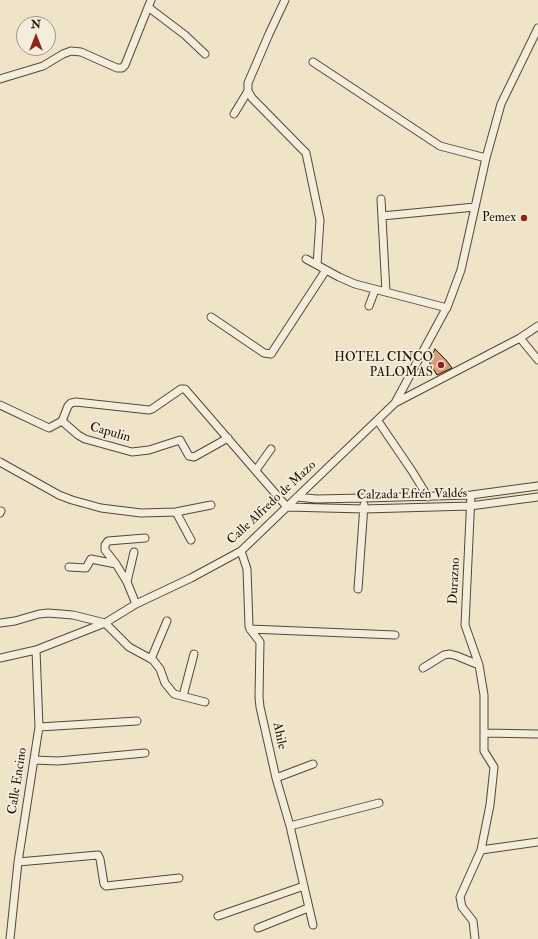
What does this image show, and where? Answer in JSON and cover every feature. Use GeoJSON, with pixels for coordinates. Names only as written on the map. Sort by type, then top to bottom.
{"type":"FeatureCollection","features":[{"type":"Feature","properties":{"kind":"street"},"geometry":{"type":"LineString","coordinates":[[285,0],[248,83],[248,91],[252,98],[306,153],[320,220],[318,265]]}},
{"type":"Feature","properties":{"kind":"street"},"geometry":{"type":"LineString","coordinates":[[0,79],[40,67],[71,51],[81,52],[117,68],[122,68],[125,66],[150,3],[205,54]]}},
{"type":"Feature","properties":{"kind":"street"},"geometry":{"type":"LineString","coordinates":[[395,404],[447,308],[461,270],[486,158],[501,104],[538,30]]}},
{"type":"Feature","properties":{"kind":"street"},"geometry":{"type":"LineString","coordinates":[[313,62],[440,146],[486,158]]}},
{"type":"Feature","properties":{"kind":"street"},"geometry":{"type":"LineString","coordinates":[[234,114],[248,91]]}},
{"type":"Feature","properties":{"kind":"street"},"geometry":{"type":"LineString","coordinates":[[381,199],[386,292]]}},
{"type":"Feature","properties":{"kind":"street"},"geometry":{"type":"LineString","coordinates":[[382,216],[475,207]]}},
{"type":"Feature","properties":{"kind":"street"},"geometry":{"type":"LineString","coordinates":[[306,259],[355,284],[447,308]]}},
{"type":"Feature","properties":{"kind":"street"},"geometry":{"type":"LineString","coordinates":[[211,317],[264,354],[271,354],[326,270]]}},
{"type":"Feature","properties":{"kind":"street"},"geometry":{"type":"LineString","coordinates":[[369,306],[375,290]]}},
{"type":"Feature","properties":{"kind":"street","name":"Calle Alfredo de Mazo"},"geometry":{"type":"LineString","coordinates":[[0,658],[36,650],[105,623],[136,604],[241,551],[395,404],[520,338],[538,326]]}},
{"type":"Feature","properties":{"kind":"street"},"geometry":{"type":"LineString","coordinates":[[520,338],[538,360]]}},
{"type":"Feature","properties":{"kind":"street"},"geometry":{"type":"LineString","coordinates":[[0,405],[48,428],[51,428],[62,421],[68,406],[73,402],[148,410],[184,388],[287,507]]}},
{"type":"Feature","properties":{"kind":"street","name":"Capulin"},"geometry":{"type":"LineString","coordinates":[[62,421],[85,439],[132,452],[149,450],[180,440],[189,456],[192,457],[228,438]]}},
{"type":"Feature","properties":{"kind":"street"},"geometry":{"type":"LineString","coordinates":[[378,421],[428,496]]}},
{"type":"Feature","properties":{"kind":"street"},"geometry":{"type":"LineString","coordinates":[[256,470],[271,449]]}},
{"type":"Feature","properties":{"kind":"street"},"geometry":{"type":"LineString","coordinates":[[0,462],[47,489],[72,500],[101,508],[136,513],[176,512],[211,505]]}},
{"type":"Feature","properties":{"kind":"street","name":"Calzada Efrén Valdés"},"geometry":{"type":"LineString","coordinates":[[297,497],[316,499],[471,495],[538,486]]}},
{"type":"Feature","properties":{"kind":"street","name":"Durazno"},"geometry":{"type":"LineString","coordinates":[[471,495],[465,620],[466,629],[479,665],[485,704],[485,753],[494,768],[490,804],[481,850],[460,897],[460,904],[473,921],[475,939]]}},
{"type":"Feature","properties":{"kind":"street","name":"Calzada Efrén Valdés"},"geometry":{"type":"LineString","coordinates":[[287,507],[364,509],[470,506],[538,497]]}},
{"type":"Feature","properties":{"kind":"street"},"geometry":{"type":"LineString","coordinates":[[358,589],[364,498]]}},
{"type":"Feature","properties":{"kind":"street"},"geometry":{"type":"LineString","coordinates":[[176,512],[191,540]]}},
{"type":"Feature","properties":{"kind":"street"},"geometry":{"type":"LineString","coordinates":[[136,604],[127,582],[105,550],[105,545],[108,541],[146,538]]}},
{"type":"Feature","properties":{"kind":"street","name":"Ahile"},"geometry":{"type":"LineString","coordinates":[[241,551],[247,569],[250,629],[260,642],[260,702],[276,778],[290,826],[313,925]]}},
{"type":"Feature","properties":{"kind":"street"},"geometry":{"type":"LineString","coordinates":[[127,582],[134,552]]}},
{"type":"Feature","properties":{"kind":"street"},"geometry":{"type":"LineString","coordinates":[[69,567],[86,568],[91,559],[116,564]]}},
{"type":"Feature","properties":{"kind":"street"},"geometry":{"type":"LineString","coordinates":[[0,623],[15,621],[39,614],[53,613],[73,615],[105,623],[129,647],[151,659],[160,669],[166,685],[174,694],[205,702]]}},
{"type":"Feature","properties":{"kind":"street"},"geometry":{"type":"LineString","coordinates":[[151,659],[167,621]]}},
{"type":"Feature","properties":{"kind":"street"},"geometry":{"type":"LineString","coordinates":[[250,629],[395,635]]}},
{"type":"Feature","properties":{"kind":"street","name":"Calle Encino"},"geometry":{"type":"LineString","coordinates":[[10,939],[18,862],[39,727],[36,650]]}},
{"type":"Feature","properties":{"kind":"street"},"geometry":{"type":"LineString","coordinates":[[183,696],[194,654]]}},
{"type":"Feature","properties":{"kind":"street"},"geometry":{"type":"LineString","coordinates":[[423,668],[444,655],[450,654],[479,665]]}},
{"type":"Feature","properties":{"kind":"street"},"geometry":{"type":"LineString","coordinates":[[39,727],[137,721]]}},
{"type":"Feature","properties":{"kind":"street"},"geometry":{"type":"LineString","coordinates":[[484,733],[538,734]]}},
{"type":"Feature","properties":{"kind":"street"},"geometry":{"type":"LineString","coordinates":[[34,760],[58,761],[145,753]]}},
{"type":"Feature","properties":{"kind":"street"},"geometry":{"type":"LineString","coordinates":[[276,778],[313,764]]}},
{"type":"Feature","properties":{"kind":"street"},"geometry":{"type":"LineString","coordinates":[[290,826],[379,803]]}},
{"type":"Feature","properties":{"kind":"street"},"geometry":{"type":"LineString","coordinates":[[481,850],[538,842]]}},
{"type":"Feature","properties":{"kind":"street"},"geometry":{"type":"LineString","coordinates":[[18,862],[98,855],[104,884],[106,886],[179,878]]}},
{"type":"Feature","properties":{"kind":"street"},"geometry":{"type":"LineString","coordinates":[[218,916],[304,886]]}},
{"type":"Feature","properties":{"kind":"street"},"geometry":{"type":"LineString","coordinates":[[258,928],[308,908]]}},
{"type":"Feature","properties":{"kind":"building","name":"HOTEL CINCO PALOMAS"},"geometry":{"type":"Polygon","coordinates":[[[435,349],[452,368],[437,375],[429,362],[435,349]]]}},
{"type":"Feature","properties":{"kind":"place","name":"Pemex"},"geometry":{"type":"Point","coordinates":[524,218]}},
{"type":"Feature","properties":{"kind":"place","name":"HOTEL CINCO PALOMAS"},"geometry":{"type":"Point","coordinates":[441,365]}}]}
